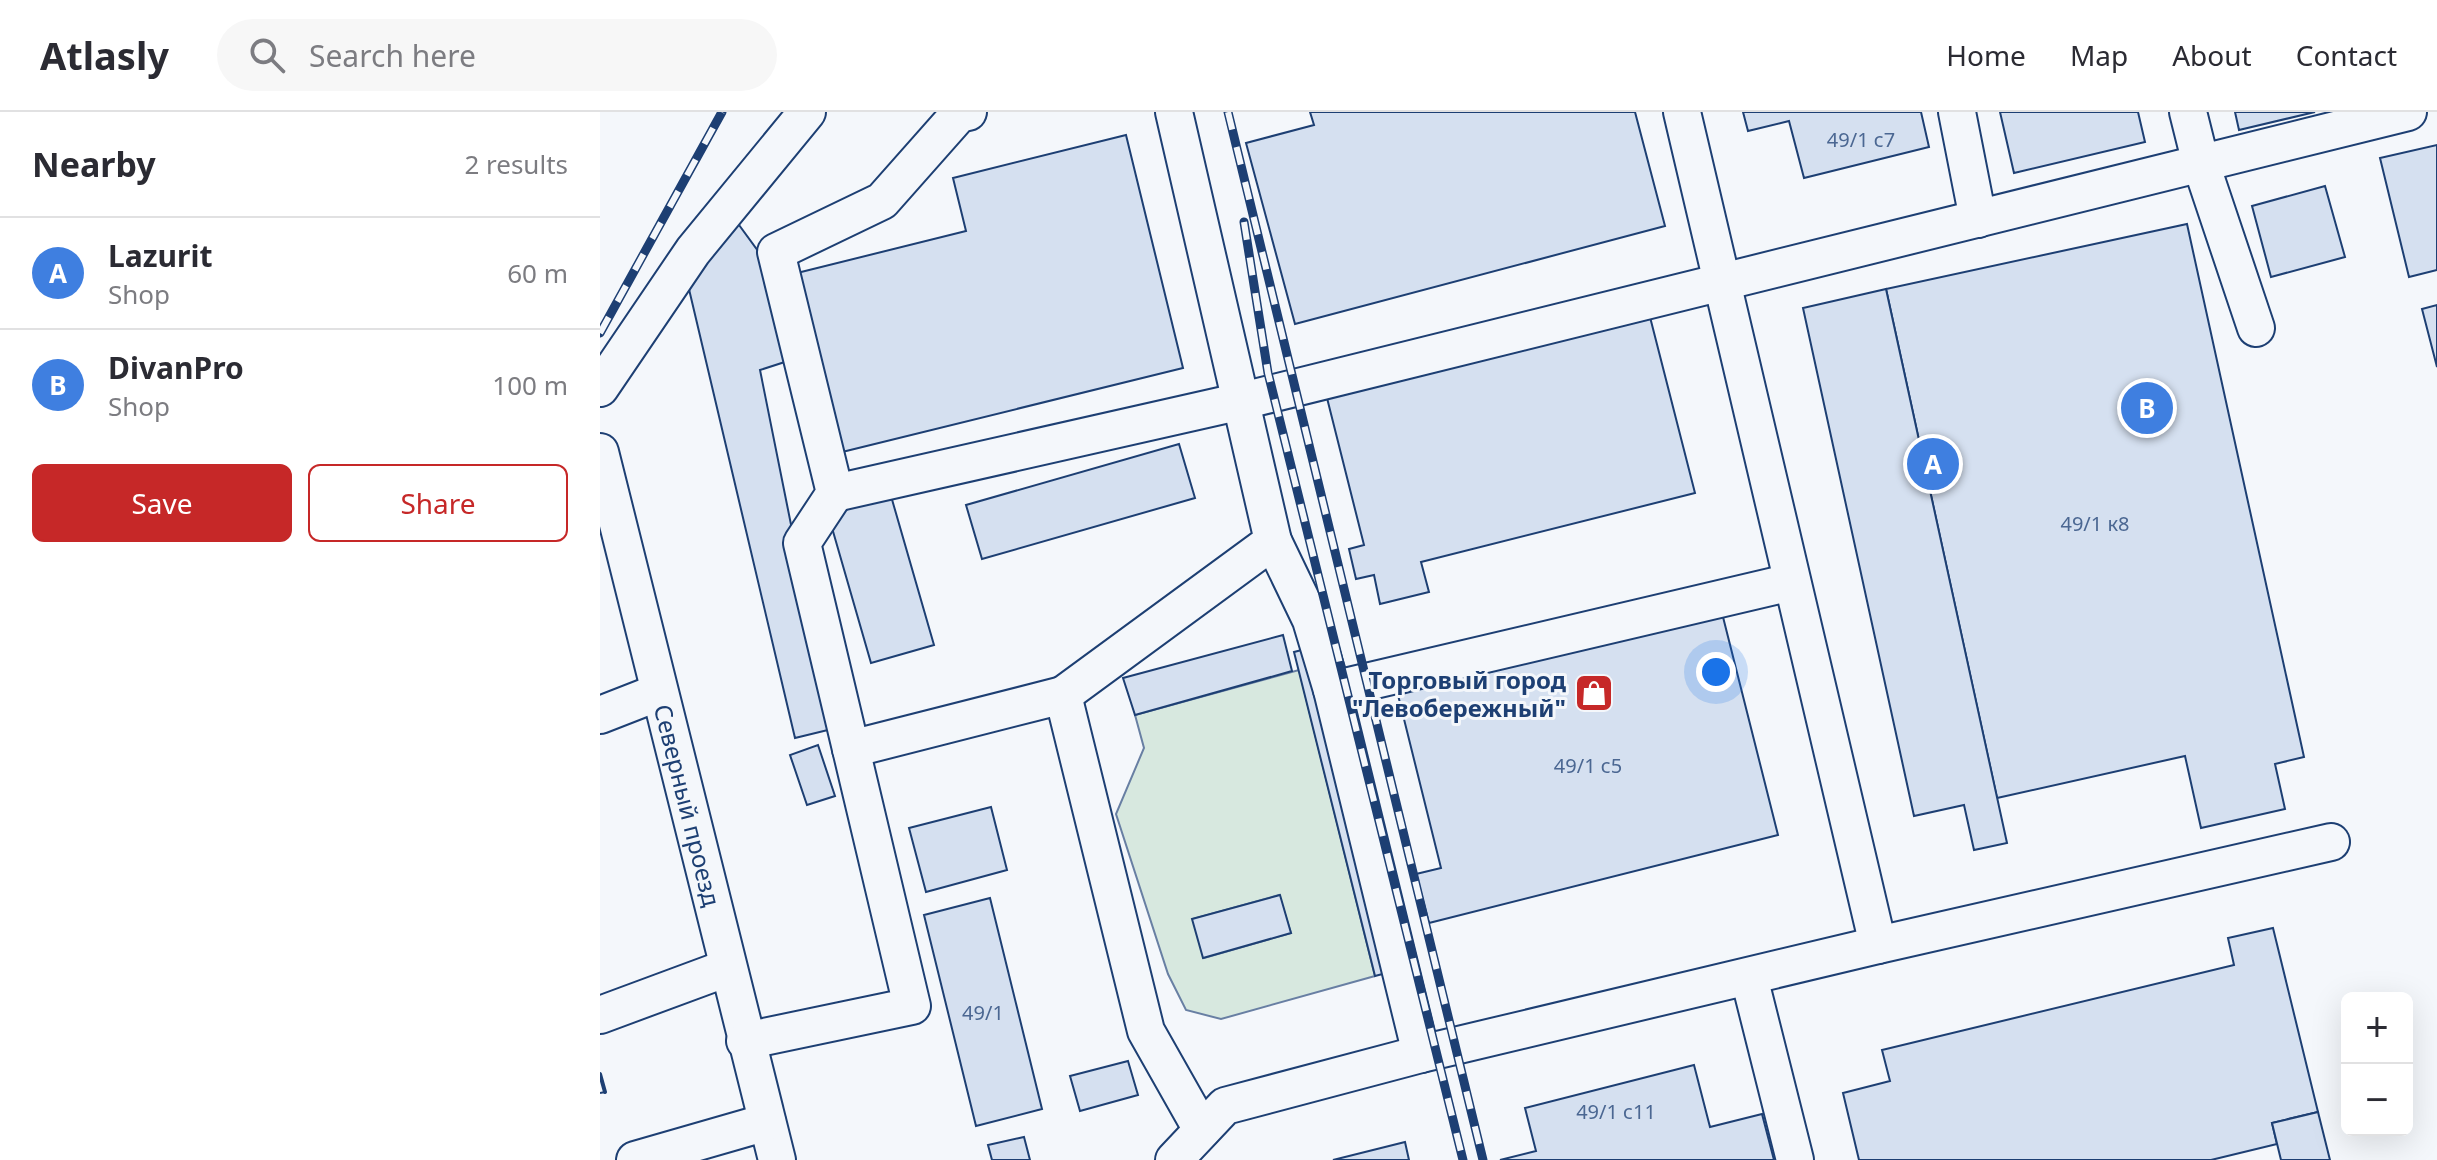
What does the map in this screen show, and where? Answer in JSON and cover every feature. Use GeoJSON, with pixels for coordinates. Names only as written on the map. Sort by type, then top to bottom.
{"type":"FeatureCollection","features":[{"type":"Feature","properties":{"kind":"street"},"geometry":{"type":"LineString","coordinates":[[600,388],[693,251],[807,112]]}},
{"type":"Feature","properties":{"kind":"street"},"geometry":{"type":"LineString","coordinates":[[835,493],[776,252],[882,201],[959,114],[968,112]]}},
{"type":"Feature","properties":{"kind":"street"},"geometry":{"type":"LineString","coordinates":[[1174,112],[1273,541],[1311,620],[1332,690],[1421,1054]]}},
{"type":"Feature","properties":{"kind":"street"},"geometry":{"type":"LineString","coordinates":[[1682,112],[1878,945]]}},
{"type":"Feature","properties":{"kind":"street"},"geometry":{"type":"LineString","coordinates":[[1957,112],[1978,219]]}},
{"type":"Feature","properties":{"kind":"street"},"geometry":{"type":"LineString","coordinates":[[2188,112],[2201,164],[2256,328]]}},
{"type":"Feature","properties":{"kind":"street"},"geometry":{"type":"LineString","coordinates":[[745,1041],[912,1006],[802,543],[835,493],[1242,401],[2408,112]]}},
{"type":"Feature","properties":{"kind":"street","name":"Северный проезд"},"geometry":{"type":"LineString","coordinates":[[600,452],[777,1160]]}},
{"type":"Feature","properties":{"kind":"street"},"geometry":{"type":"LineString","coordinates":[[851,749],[1063,695],[1273,541]]}},
{"type":"Feature","properties":{"kind":"street"},"geometry":{"type":"LineString","coordinates":[[1332,690],[1792,582]]}},
{"type":"Feature","properties":{"kind":"street"},"geometry":{"type":"LineString","coordinates":[[600,715],[659,692]]}},
{"type":"Feature","properties":{"kind":"street"},"geometry":{"type":"LineString","coordinates":[[1063,695],[1146,1031],[1202,1130]]}},
{"type":"Feature","properties":{"kind":"street"},"geometry":{"type":"LineString","coordinates":[[1174,1160],[1225,1106],[1421,1054],[1878,945],[2331,842]]}},
{"type":"Feature","properties":{"kind":"street"},"geometry":{"type":"LineString","coordinates":[[600,1015],[727,968]]}},
{"type":"Feature","properties":{"kind":"street"},"geometry":{"type":"LineString","coordinates":[[1749,977],[1795,1160]]}},
{"type":"Feature","properties":{"kind":"street"},"geometry":{"type":"LineString","coordinates":[[635,1160],[767,1122]]}},
{"type":"Feature","properties":{"kind":"shaded area"},"geometry":{"type":"Polygon","coordinates":[[[1299,670],[1375,976],[1221,1019],[1186,1010],[1168,974],[1116,814],[1144,748],[1135,715],[1299,670]],[[1279,895],[1193,919],[1204,958],[1291,933],[1279,895]]]}},
{"type":"Feature","properties":{"kind":"building"},"geometry":{"type":"Polygon","coordinates":[[[1310,112],[1635,112],[1665,226],[1295,324],[1246,143],[1314,125],[1310,112]]]}},
{"type":"Feature","properties":{"kind":"building"},"geometry":{"type":"Polygon","coordinates":[[[1743,112],[1921,112],[1929,147],[1804,178],[1789,121],[1748,131],[1743,112]]]}},
{"type":"Feature","properties":{"kind":"building"},"geometry":{"type":"Polygon","coordinates":[[[2000,112],[2138,112],[2145,142],[2014,173],[2000,112]]]}},
{"type":"Feature","properties":{"kind":"building"},"geometry":{"type":"Polygon","coordinates":[[[2235,112],[2315,112],[2239,130],[2235,112]]]}},
{"type":"Feature","properties":{"kind":"building"},"geometry":{"type":"Polygon","coordinates":[[[1126,135],[1183,368],[834,454],[789,275],[966,231],[953,178],[1126,135]]]}},
{"type":"Feature","properties":{"kind":"building"},"geometry":{"type":"Polygon","coordinates":[[[2437,145],[2437,270],[2409,277],[2380,158],[2437,145]]]}},
{"type":"Feature","properties":{"kind":"building"},"geometry":{"type":"Polygon","coordinates":[[[2325,186],[2345,257],[2271,277],[2252,206],[2325,186]]]}},
{"type":"Feature","properties":{"kind":"building"},"geometry":{"type":"Polygon","coordinates":[[[731,214],[769,266],[794,359],[760,370],[832,729],[795,738],[684,268],[731,214]]]}},
{"type":"Feature","properties":{"kind":"building"},"geometry":{"type":"Polygon","coordinates":[[[2187,224],[2304,757],[2275,764],[2285,809],[2201,828],[2185,756],[1997,798],[1886,289],[2187,224]]]}},
{"type":"Feature","properties":{"kind":"building"},"geometry":{"type":"Polygon","coordinates":[[[1886,289],[2007,843],[1974,850],[1964,805],[1914,816],[1803,308],[1886,289]]]}},
{"type":"Feature","properties":{"kind":"building"},"geometry":{"type":"Polygon","coordinates":[[[2437,305],[2437,367],[2422,309],[2437,305]]]}},
{"type":"Feature","properties":{"kind":"building"},"geometry":{"type":"Polygon","coordinates":[[[1650,317],[1695,493],[1421,562],[1429,592],[1380,604],[1374,575],[1356,579],[1349,549],[1364,545],[1327,398],[1650,317]]]}},
{"type":"Feature","properties":{"kind":"building"},"geometry":{"type":"Polygon","coordinates":[[[1179,444],[1195,498],[982,559],[966,505],[1179,444]]]}},
{"type":"Feature","properties":{"kind":"building"},"geometry":{"type":"Polygon","coordinates":[[[891,496],[934,645],[871,663],[828,514],[891,496]]]}},
{"type":"Feature","properties":{"kind":"building"},"geometry":{"type":"Polygon","coordinates":[[[1722,613],[1778,835],[1429,923],[1416,874],[1441,868],[1398,695],[1722,613]]]}},
{"type":"Feature","properties":{"kind":"building"},"geometry":{"type":"Polygon","coordinates":[[[1283,635],[1292,671],[1135,715],[1123,678],[1283,635]]]}},
{"type":"Feature","properties":{"kind":"building"},"geometry":{"type":"Polygon","coordinates":[[[1313,647],[1394,971],[1375,976],[1294,652],[1313,647]]]}},
{"type":"Feature","properties":{"kind":"building"},"geometry":{"type":"Polygon","coordinates":[[[818,745],[835,796],[807,805],[790,755],[818,745]]]}},
{"type":"Feature","properties":{"kind":"building"},"geometry":{"type":"Polygon","coordinates":[[[991,807],[1007,870],[926,892],[909,828],[991,807]]]}},
{"type":"Feature","properties":{"kind":"building"},"geometry":{"type":"Polygon","coordinates":[[[1280,895],[1291,933],[1203,958],[1192,919],[1280,895]]]}},
{"type":"Feature","properties":{"kind":"building"},"geometry":{"type":"Polygon","coordinates":[[[990,898],[1042,1109],[976,1126],[924,915],[990,898]]]}},
{"type":"Feature","properties":{"kind":"building"},"geometry":{"type":"Polygon","coordinates":[[[2273,928],[2318,1112],[2272,1123],[2277,1144],[2211,1160],[1859,1160],[1843,1093],[1890,1081],[1882,1050],[2234,965],[2228,938],[2273,928]]]}},
{"type":"Feature","properties":{"kind":"building"},"geometry":{"type":"Polygon","coordinates":[[[1128,1061],[1138,1095],[1080,1111],[1070,1076],[1128,1061]]]}},
{"type":"Feature","properties":{"kind":"building"},"geometry":{"type":"Polygon","coordinates":[[[1694,1065],[1710,1127],[1762,1114],[1774,1160],[1500,1160],[1536,1151],[1525,1108],[1694,1065]]]}},
{"type":"Feature","properties":{"kind":"building"},"geometry":{"type":"Polygon","coordinates":[[[2318,1112],[2330,1160],[2281,1160],[2272,1123],[2318,1112]]]}},
{"type":"Feature","properties":{"kind":"building"},"geometry":{"type":"Polygon","coordinates":[[[1024,1137],[1030,1160],[992,1160],[988,1145],[1024,1137]]]}},
{"type":"Feature","properties":{"kind":"building"},"geometry":{"type":"Polygon","coordinates":[[[1405,1142],[1409,1160],[1333,1160],[1405,1142]]]}},
{"type":"Feature","properties":{"kind":"railway"},"geometry":{"type":"LineString","coordinates":[[600,333],[722,112]]}},
{"type":"Feature","properties":{"kind":"railway"},"geometry":{"type":"LineString","coordinates":[[1228,112],[1483,1160]]}},
{"type":"Feature","properties":{"kind":"railway"},"geometry":{"type":"LineString","coordinates":[[1244,222],[1268,373],[1463,1160]]}},
{"type":"Feature","properties":{"kind":"fence"},"geometry":{"type":"LineString","coordinates":[[600,1093],[605,1092]]}},
{"type":"Feature","properties":{"kind":"wall"},"geometry":{"type":"LineString","coordinates":[[600,1074],[605,1092]]}},
{"type":"Feature","properties":{"kind":"place","name":"DivanPro"},"geometry":{"type":"Point","coordinates":[2147,408]}},
{"type":"Feature","properties":{"kind":"place","name":"Lazurit"},"geometry":{"type":"Point","coordinates":[1933,464]}},
{"type":"Feature","properties":{"kind":"place","name":"Торговый город \"Левобережный\""},"geometry":{"type":"Point","coordinates":[1594,693]}}]}
